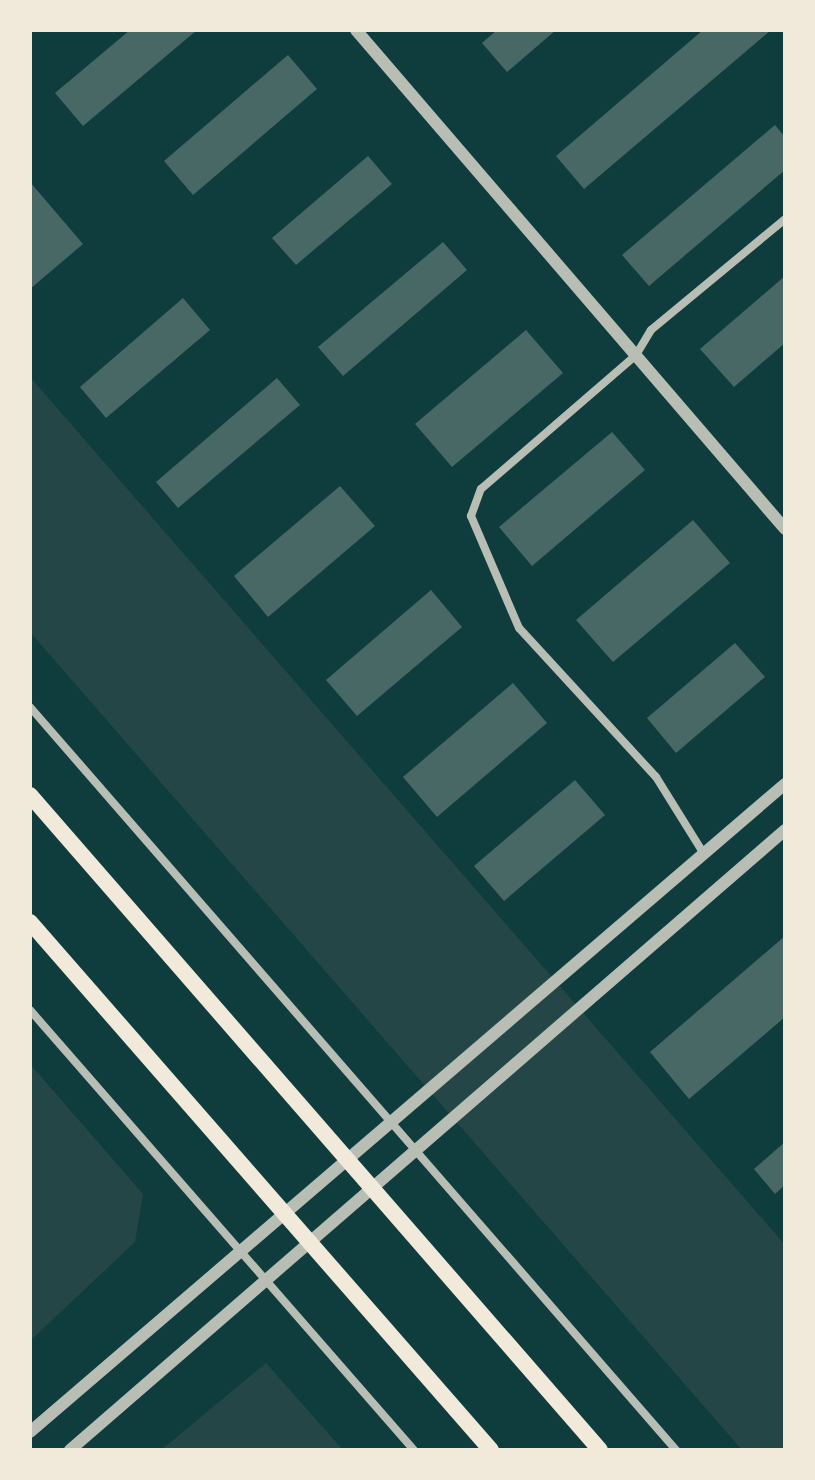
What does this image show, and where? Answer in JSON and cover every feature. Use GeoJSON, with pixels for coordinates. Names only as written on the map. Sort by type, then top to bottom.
{"type":"FeatureCollection","features":[{"type":"Feature","properties":{"kind":"highway"},"geometry":{"type":"LineString","coordinates":[[30,795],[600,1450]]}},
{"type":"Feature","properties":{"kind":"highway"},"geometry":{"type":"LineString","coordinates":[[30,922],[491,1450]]}},
{"type":"Feature","properties":{"kind":"street"},"geometry":{"type":"LineString","coordinates":[[356,30],[785,529]]}},
{"type":"Feature","properties":{"kind":"street"},"geometry":{"type":"LineString","coordinates":[[704,854],[656,777],[519,628],[471,516],[481,489],[636,355],[651,330],[785,219]]}},
{"type":"Feature","properties":{"kind":"street"},"geometry":{"type":"LineString","coordinates":[[30,707],[676,1450]]}},
{"type":"Feature","properties":{"kind":"street"},"geometry":{"type":"LineString","coordinates":[[30,1432],[238,1249],[785,784]]}},
{"type":"Feature","properties":{"kind":"street"},"geometry":{"type":"LineString","coordinates":[[70,1450],[369,1186],[785,830]]}},
{"type":"Feature","properties":{"kind":"street"},"geometry":{"type":"LineString","coordinates":[[30,1010],[414,1450]]}},
{"type":"Feature","properties":{"kind":"shaded area"},"geometry":{"type":"Polygon","coordinates":[[[30,377],[785,1245],[785,1450],[742,1450],[30,632],[30,377]]]}},
{"type":"Feature","properties":{"kind":"shaded area"},"geometry":{"type":"Polygon","coordinates":[[[30,1064],[143,1194],[135,1242],[32,1339],[30,1064]]]}},
{"type":"Feature","properties":{"kind":"shaded area"},"geometry":{"type":"Polygon","coordinates":[[[266,1363],[343,1450],[161,1450],[266,1363]]]}},
{"type":"Feature","properties":{"kind":"building"},"geometry":{"type":"Polygon","coordinates":[[[130,30],[197,30],[83,126],[55,93],[130,30]]]}},
{"type":"Feature","properties":{"kind":"building"},"geometry":{"type":"Polygon","coordinates":[[[497,30],[556,30],[507,72],[482,43],[497,30]]]}},
{"type":"Feature","properties":{"kind":"building"},"geometry":{"type":"Polygon","coordinates":[[[703,30],[771,30],[584,189],[556,156],[703,30]]]}},
{"type":"Feature","properties":{"kind":"building"},"geometry":{"type":"Polygon","coordinates":[[[288,55],[317,89],[193,195],[164,161],[288,55]]]}},
{"type":"Feature","properties":{"kind":"building"},"geometry":{"type":"Polygon","coordinates":[[[775,125],[785,137],[785,170],[649,286],[622,255],[775,125]]]}},
{"type":"Feature","properties":{"kind":"building"},"geometry":{"type":"Polygon","coordinates":[[[368,156],[392,184],[296,265],[272,238],[368,156]]]}},
{"type":"Feature","properties":{"kind":"building"},"geometry":{"type":"Polygon","coordinates":[[[30,182],[83,244],[30,289],[30,182]]]}},
{"type":"Feature","properties":{"kind":"building"},"geometry":{"type":"Polygon","coordinates":[[[443,242],[467,270],[343,376],[318,347],[443,242]]]}},
{"type":"Feature","properties":{"kind":"building"},"geometry":{"type":"Polygon","coordinates":[[[785,276],[785,343],[734,387],[700,349],[785,276]]]}},
{"type":"Feature","properties":{"kind":"building"},"geometry":{"type":"Polygon","coordinates":[[[183,298],[210,330],[106,418],[80,387],[183,298]]]}},
{"type":"Feature","properties":{"kind":"building"},"geometry":{"type":"Polygon","coordinates":[[[526,330],[563,373],[452,467],[415,424],[526,330]]]}},
{"type":"Feature","properties":{"kind":"building"},"geometry":{"type":"Polygon","coordinates":[[[277,378],[300,405],[178,508],[156,482],[277,378]]]}},
{"type":"Feature","properties":{"kind":"building"},"geometry":{"type":"Polygon","coordinates":[[[612,432],[645,470],[532,566],[499,527],[612,432]]]}},
{"type":"Feature","properties":{"kind":"building"},"geometry":{"type":"Polygon","coordinates":[[[340,486],[375,526],[268,617],[234,576],[340,486]]]}},
{"type":"Feature","properties":{"kind":"building"},"geometry":{"type":"Polygon","coordinates":[[[693,520],[730,563],[613,662],[576,620],[693,520]]]}},
{"type":"Feature","properties":{"kind":"building"},"geometry":{"type":"Polygon","coordinates":[[[431,590],[462,627],[357,716],[326,680],[431,590]]]}},
{"type":"Feature","properties":{"kind":"building"},"geometry":{"type":"Polygon","coordinates":[[[735,643],[765,677],[676,753],[647,718],[735,643]]]}},
{"type":"Feature","properties":{"kind":"building"},"geometry":{"type":"Polygon","coordinates":[[[513,683],[547,723],[437,817],[403,777],[513,683]]]}},
{"type":"Feature","properties":{"kind":"building"},"geometry":{"type":"Polygon","coordinates":[[[575,780],[605,815],[504,901],[474,866],[575,780]]]}},
{"type":"Feature","properties":{"kind":"building"},"geometry":{"type":"Polygon","coordinates":[[[785,936],[785,1017],[689,1099],[650,1052],[785,936]]]}},
{"type":"Feature","properties":{"kind":"building"},"geometry":{"type":"Polygon","coordinates":[[[785,1142],[785,1185],[775,1194],[754,1169],[785,1142]]]}}]}
